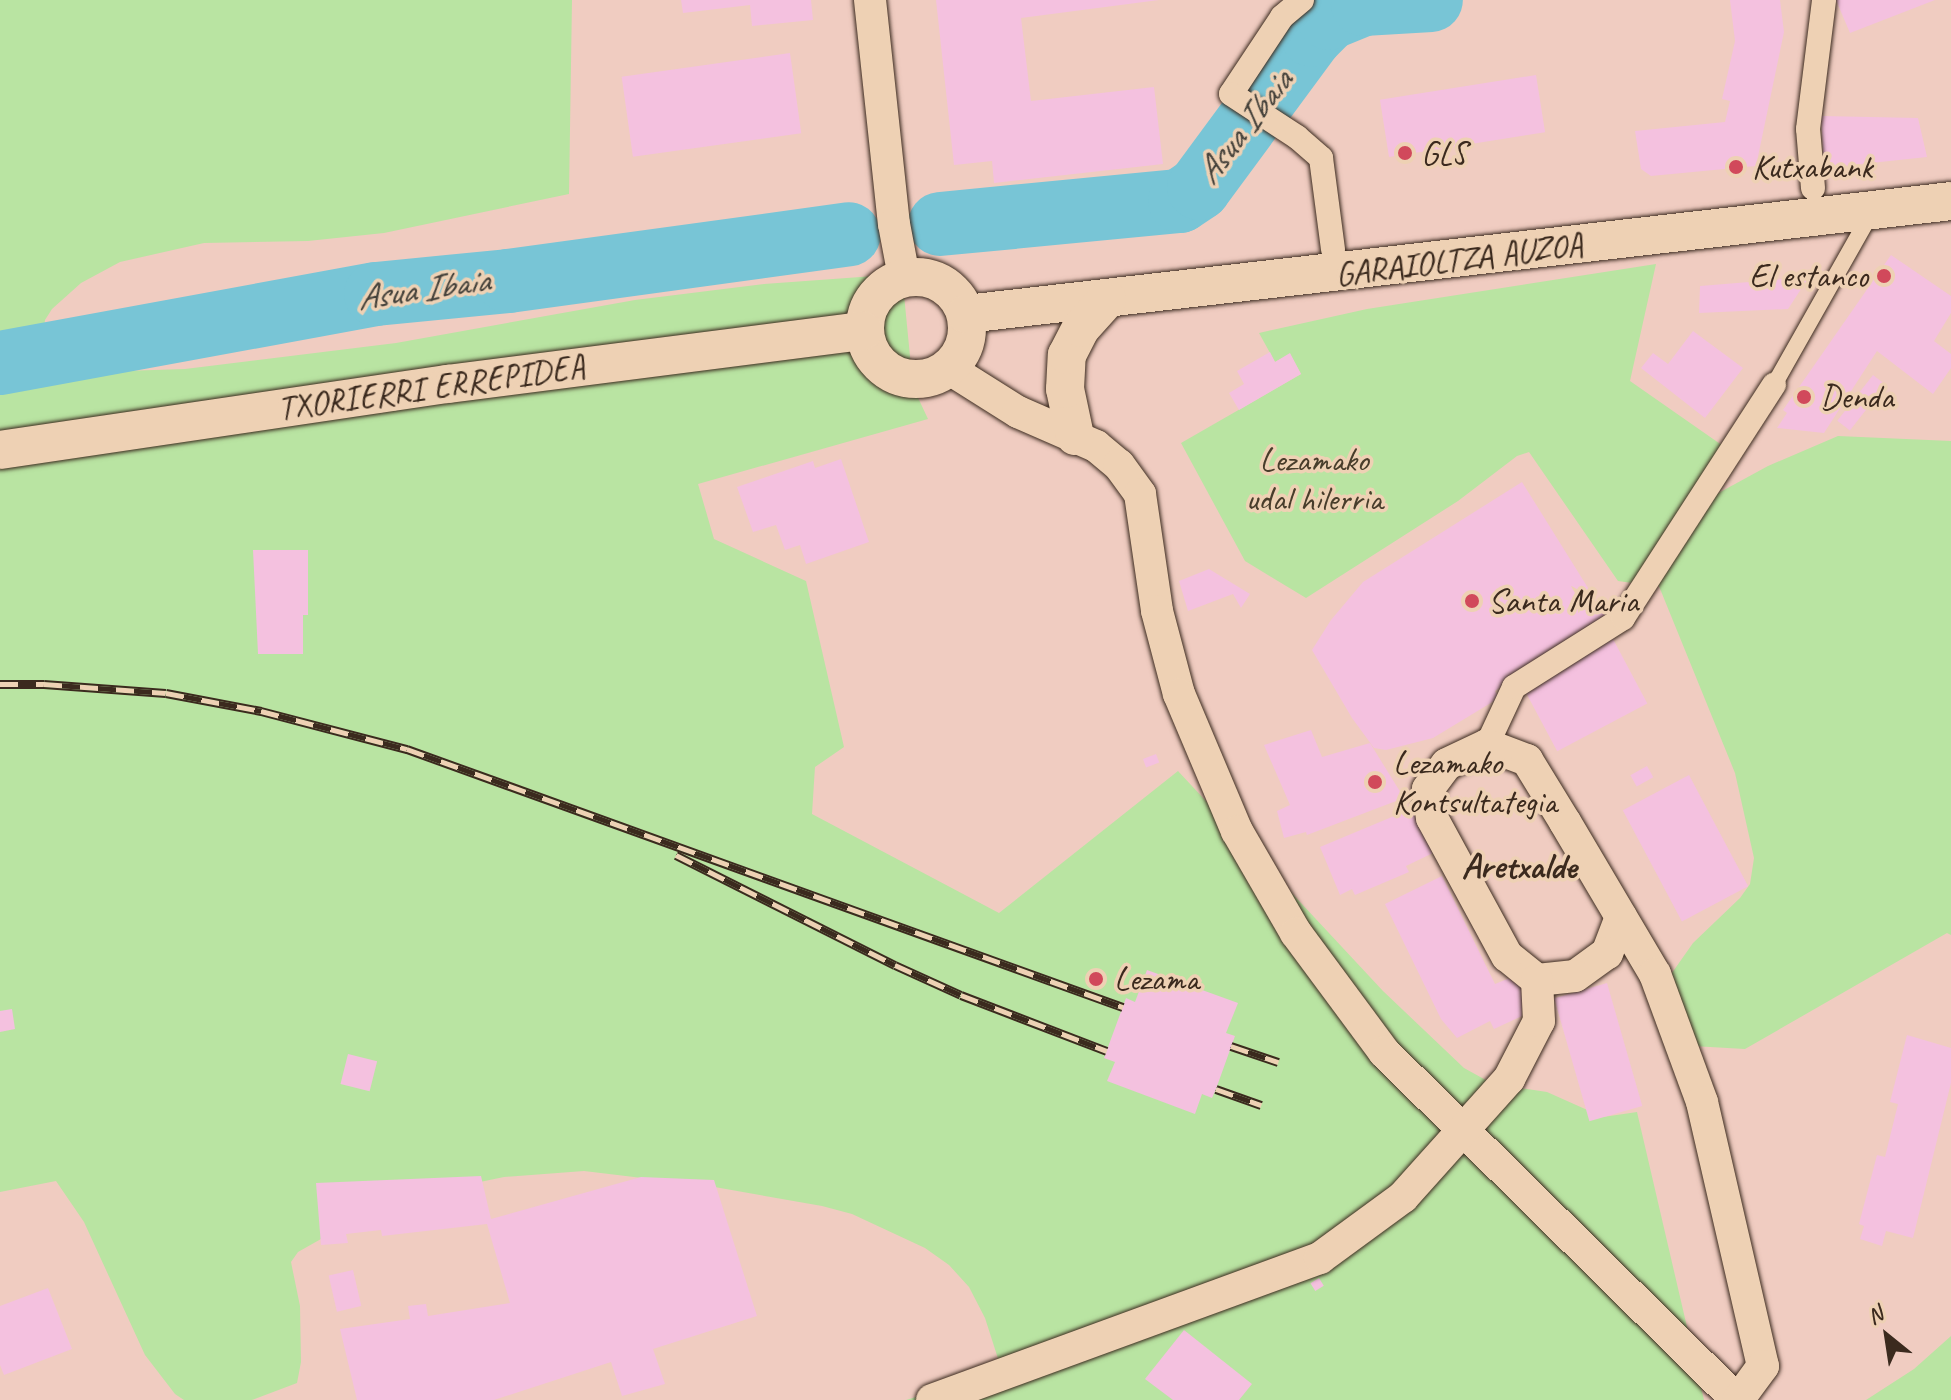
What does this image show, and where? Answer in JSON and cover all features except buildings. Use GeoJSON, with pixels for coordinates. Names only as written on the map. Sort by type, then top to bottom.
{"type":"FeatureCollection","features":[{"type":"Feature","properties":{"kind":"street"},"geometry":{"type":"LineString","coordinates":[[870,0],[894,224],[904,277]]}},
{"type":"Feature","properties":{"kind":"street"},"geometry":{"type":"LineString","coordinates":[[1302,0],[1282,17],[1231,94],[1297,137],[1321,158],[1333,249]]}},
{"type":"Feature","properties":{"kind":"street"},"geometry":{"type":"LineString","coordinates":[[1813,188],[1808,129],[1824,0]]}},
{"type":"Feature","properties":{"kind":"street","name":"GARAIOLTZA AUZOA"},"geometry":{"type":"LineString","coordinates":[[966,314],[1951,201]]}},
{"type":"Feature","properties":{"kind":"street"},"geometry":{"type":"LineString","coordinates":[[904,277],[924,277],[943,284],[957,297],[966,314],[967,334],[961,353],[948,368],[928,378],[905,379],[885,369],[870,352],[864,331],[866,313],[874,297],[887,285],[904,277]]}},
{"type":"Feature","properties":{"kind":"street"},"geometry":{"type":"LineString","coordinates":[[1075,436],[1065,389],[1067,355],[1081,328],[1107,299]]}},
{"type":"Feature","properties":{"kind":"street","name":"TXORIERRI ERREPIDEA"},"geometry":{"type":"LineString","coordinates":[[0,450],[448,384],[864,331]]}},
{"type":"Feature","properties":{"kind":"street"},"geometry":{"type":"LineString","coordinates":[[948,368],[1018,412],[1096,446],[1119,465],[1140,494],[1157,611],[1179,694],[1237,831],[1296,933],[1341,998],[1384,1052],[1738,1400],[1763,1366],[1702,1102],[1655,974],[1527,760],[1487,745]]}},
{"type":"Feature","properties":{"kind":"street"},"geometry":{"type":"LineString","coordinates":[[1621,917],[1607,953],[1575,976],[1537,980],[1507,956],[1432,818],[1428,789],[1447,764],[1487,745],[1514,687],[1623,618],[1774,385]]}},
{"type":"Feature","properties":{"kind":"street"},"geometry":{"type":"LineString","coordinates":[[932,1400],[1320,1258],[1403,1197],[1509,1079],[1539,1021],[1537,980]]}},
{"type":"Feature","properties":{"kind":"lane"},"geometry":{"type":"LineString","coordinates":[[1774,385],[1873,210]]}},
{"type":"Feature","properties":{"kind":"green space"},"geometry":{"type":"Polygon","coordinates":[[[0,0],[572,0],[569,194],[384,233],[308,241],[204,243],[120,262],[81,283],[52,309],[45,320],[43,335],[60,357],[79,364],[123,371],[185,369],[396,343],[635,300],[764,284],[902,274],[913,387],[928,419],[698,484],[714,539],[806,581],[844,747],[815,767],[812,814],[999,913],[1178,771],[1383,991],[1464,1068],[1493,1084],[1547,1092],[1603,1117],[1637,1112],[1704,1400],[906,1400],[1002,1371],[985,1318],[969,1287],[949,1265],[925,1248],[852,1214],[822,1206],[709,1186],[584,1171],[504,1177],[456,1187],[321,1239],[298,1252],[291,1262],[300,1306],[301,1362],[297,1383],[252,1400],[184,1400],[175,1394],[145,1355],[84,1222],[56,1181],[0,1192],[0,0]]]}},
{"type":"Feature","properties":{"kind":"green space","name":"Lezamako udal hilerria"},"geometry":{"type":"Polygon","coordinates":[[[1656,264],[1630,381],[1726,448],[1691,508],[1768,466],[1838,436],[1951,441],[1951,935],[1947,933],[1745,1049],[1675,1045],[1667,980],[1693,943],[1740,898],[1750,884],[1754,858],[1735,773],[1654,574],[1632,583],[1618,581],[1529,452],[1517,456],[1458,501],[1306,598],[1245,561],[1181,443],[1301,374],[1290,354],[1275,362],[1259,333],[1367,309],[1656,264]]]}},
{"type":"Feature","properties":{"kind":"green space"},"geometry":{"type":"Polygon","coordinates":[[[1951,1336],[1951,1400],[1866,1400],[1914,1369],[1951,1336]]]}},
{"type":"Feature","properties":{"kind":"waterway","name":"Asua Ibaia"},"geometry":{"type":"LineString","coordinates":[[940,224],[1180,201],[1199,188],[1312,35],[1329,18],[1363,4],[1431,0]]}},
{"type":"Feature","properties":{"kind":"waterway","name":"Asua Ibaia"},"geometry":{"type":"LineString","coordinates":[[0,363],[376,294],[508,281],[849,234]]}},
{"type":"Feature","properties":{"kind":"railway"},"geometry":{"type":"LineString","coordinates":[[0,684],[166,693],[261,711],[407,749],[1123,1007]]}},
{"type":"Feature","properties":{"kind":"railway"},"geometry":{"type":"LineString","coordinates":[[676,855],[895,965],[961,995],[1107,1051]]}},
{"type":"Feature","properties":{"kind":"railway"},"geometry":{"type":"LineString","coordinates":[[1231,1046],[1278,1062]]}},
{"type":"Feature","properties":{"kind":"railway"},"geometry":{"type":"LineString","coordinates":[[1216,1089],[1261,1105]]}},
{"type":"Feature","properties":{"kind":"place","name":"GLS"},"geometry":{"type":"Point","coordinates":[1405,153]}},
{"type":"Feature","properties":{"kind":"place","name":"Kutxabank"},"geometry":{"type":"Point","coordinates":[1736,167]}},
{"type":"Feature","properties":{"kind":"place","name":"El estanco"},"geometry":{"type":"Point","coordinates":[1884,276]}},
{"type":"Feature","properties":{"kind":"place","name":"Denda"},"geometry":{"type":"Point","coordinates":[1804,397]}},
{"type":"Feature","properties":{"kind":"place","name":"Santa Maria"},"geometry":{"type":"Point","coordinates":[1472,601]}},
{"type":"Feature","properties":{"kind":"place","name":"Lezamako Kontsultategia"},"geometry":{"type":"Point","coordinates":[1375,782]}},
{"type":"Feature","properties":{"kind":"place","name":"Lezama"},"geometry":{"type":"Point","coordinates":[1096,979]}},
{"type":"Feature","properties":{"kind":"district","name":"Aretxalde"},"geometry":{"type":"Point","coordinates":[1519,867]}}]}
